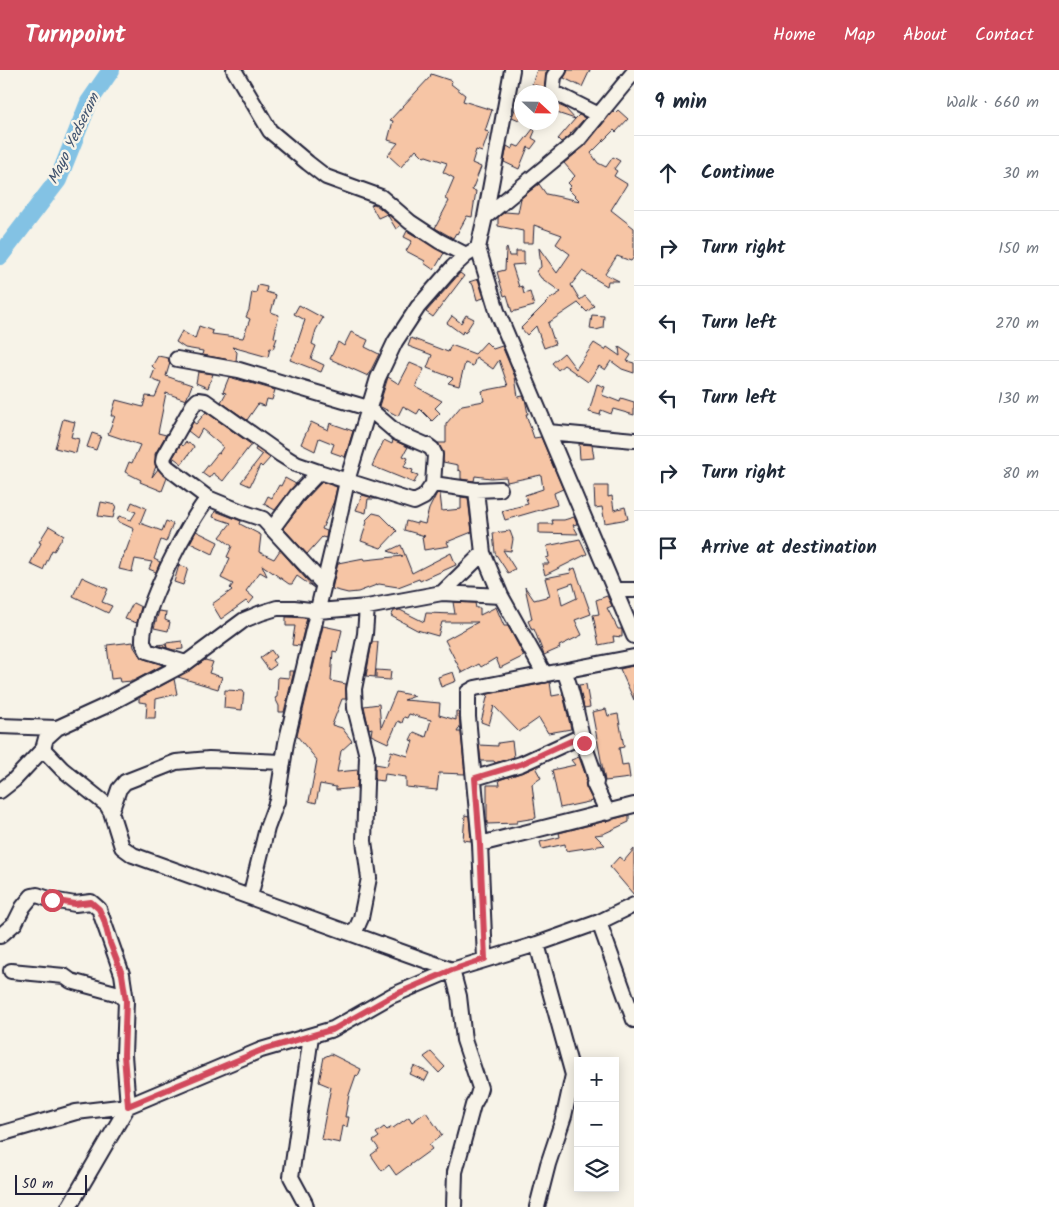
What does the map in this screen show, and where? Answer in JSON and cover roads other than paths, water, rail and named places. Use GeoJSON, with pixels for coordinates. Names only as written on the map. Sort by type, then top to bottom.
{"type":"FeatureCollection","features":[{"type":"Feature","properties":{"kind":"street"},"geometry":{"type":"LineString","coordinates":[[234,70],[270,131],[326,177],[381,196],[410,222],[439,241],[472,252],[634,636]]}},
{"type":"Feature","properties":{"kind":"street"},"geometry":{"type":"LineString","coordinates":[[250,897],[267,828],[276,801],[282,773],[282,762],[347,481],[368,408],[378,378],[395,342],[418,307],[453,267],[472,252],[485,217],[512,70]]}},
{"type":"Feature","properties":{"kind":"street"},"geometry":{"type":"LineString","coordinates":[[552,72],[552,85]]}},
{"type":"Feature","properties":{"kind":"street"},"geometry":{"type":"LineString","coordinates":[[485,217],[578,140],[634,72]]}},
{"type":"Feature","properties":{"kind":"street"},"geometry":{"type":"LineString","coordinates":[[507,93],[514,94]]}},
{"type":"Feature","properties":{"kind":"street"},"geometry":{"type":"LineString","coordinates":[[559,96],[599,114]]}},
{"type":"Feature","properties":{"kind":"street"},"geometry":{"type":"LineString","coordinates":[[177,359],[239,370],[368,408],[396,432],[432,449],[435,455],[433,484],[424,497],[414,502],[296,464],[205,401],[198,400],[193,405],[164,456],[163,462],[166,467],[208,498],[264,519],[324,585]]}},
{"type":"Feature","properties":{"kind":"street"},"geometry":{"type":"LineString","coordinates":[[548,432],[634,440]]}},
{"type":"Feature","properties":{"kind":"street"},"geometry":{"type":"LineString","coordinates":[[272,529],[302,489],[319,472]]}},
{"type":"Feature","properties":{"kind":"street"},"geometry":{"type":"LineString","coordinates":[[433,484],[476,490],[500,489]]}},
{"type":"Feature","properties":{"kind":"street"},"geometry":{"type":"LineString","coordinates":[[476,490],[483,553],[501,596],[545,675]]}},
{"type":"Feature","properties":{"kind":"street"},"geometry":{"type":"LineString","coordinates":[[186,663],[147,651],[142,642],[147,617],[180,542],[197,510],[208,498]]}},
{"type":"Feature","properties":{"kind":"street"},"geometry":{"type":"LineString","coordinates":[[442,593],[483,553]]}},
{"type":"Feature","properties":{"kind":"street"},"geometry":{"type":"LineString","coordinates":[[615,590],[634,590]]}},
{"type":"Feature","properties":{"kind":"street"},"geometry":{"type":"LineString","coordinates":[[0,791],[14,780],[43,749],[46,738],[57,728],[103,707],[186,663],[244,620],[261,612],[278,608],[318,611],[367,607],[442,593],[501,596]]}},
{"type":"Feature","properties":{"kind":"street"},"geometry":{"type":"LineString","coordinates":[[354,934],[361,918],[369,878],[364,841],[367,756],[355,708],[354,689],[365,634],[367,607]]}},
{"type":"Feature","properties":{"kind":"street"},"geometry":{"type":"LineString","coordinates":[[485,959],[480,844],[468,717],[468,692],[475,688],[634,657]]}},
{"type":"Feature","properties":{"kind":"street"},"geometry":{"type":"LineString","coordinates":[[564,671],[570,686],[582,736],[594,774],[596,782],[594,784],[608,812]]}},
{"type":"Feature","properties":{"kind":"street"},"geometry":{"type":"LineString","coordinates":[[0,726],[57,728]]}},
{"type":"Feature","properties":{"kind":"street"},"geometry":{"type":"LineString","coordinates":[[475,778],[521,764],[582,736]]}},
{"type":"Feature","properties":{"kind":"street"},"geometry":{"type":"LineString","coordinates":[[43,749],[62,769],[103,800],[111,812],[122,846],[133,856],[452,970]]}},
{"type":"Feature","properties":{"kind":"street"},"geometry":{"type":"LineString","coordinates":[[111,812],[119,789],[125,782],[176,762],[209,759],[282,762]]}},
{"type":"Feature","properties":{"kind":"street"},"geometry":{"type":"LineString","coordinates":[[480,844],[634,805]]}},
{"type":"Feature","properties":{"kind":"street"},"geometry":{"type":"LineString","coordinates":[[0,936],[15,923],[23,907],[32,896],[37,895],[75,904],[91,902],[99,909],[104,920],[110,943],[122,974],[126,1001],[124,1055],[128,1106],[69,1207]]}},
{"type":"Feature","properties":{"kind":"street"},"geometry":{"type":"LineString","coordinates":[[0,1134],[76,1112],[128,1106],[262,1050],[334,1029],[392,996],[452,970],[537,944],[598,922],[634,905]]}},
{"type":"Feature","properties":{"kind":"street"},"geometry":{"type":"LineString","coordinates":[[598,922],[634,1020]]}},
{"type":"Feature","properties":{"kind":"street"},"geometry":{"type":"LineString","coordinates":[[537,944],[574,1074]]}},
{"type":"Feature","properties":{"kind":"street"},"geometry":{"type":"LineString","coordinates":[[452,970],[459,996],[464,1040],[480,1088],[473,1105],[455,1172],[454,1207]]}},
{"type":"Feature","properties":{"kind":"street"},"geometry":{"type":"LineString","coordinates":[[11,971],[64,976],[71,981],[119,994],[126,1001]]}},
{"type":"Feature","properties":{"kind":"street"},"geometry":{"type":"LineString","coordinates":[[306,1207],[291,1177],[311,1036]]}},
{"type":"Feature","properties":{"kind":"street"},"geometry":{"type":"LineString","coordinates":[[537,1207],[574,1081]]}},
{"type":"Feature","properties":{"kind":"street"},"geometry":{"type":"LineString","coordinates":[[541,1192],[542,1201],[551,1207]]}},
{"type":"Feature","properties":{"kind":"waterway","name":"Mayo Yedseram"},"geometry":{"type":"LineString","coordinates":[[0,256],[58,180],[89,102],[111,70]]}}]}
